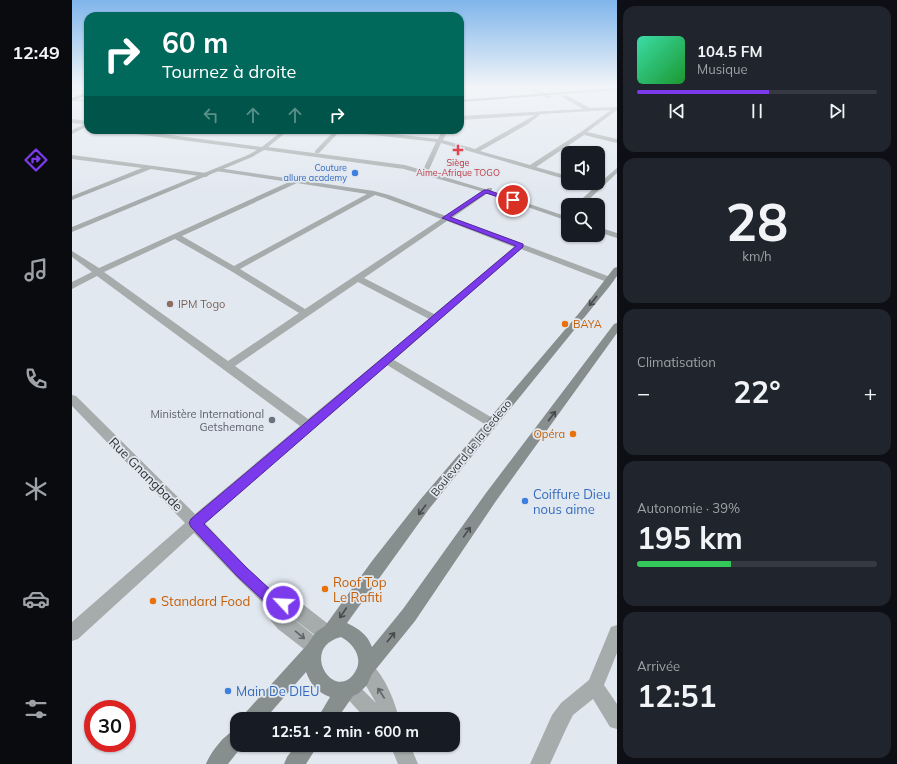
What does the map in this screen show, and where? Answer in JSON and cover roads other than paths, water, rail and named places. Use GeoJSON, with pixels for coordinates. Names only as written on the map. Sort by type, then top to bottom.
{"type":"FeatureCollection","features":[{"type":"Feature","properties":{"kind":"main road","name":"Boulevard de la Cedeao"},"geometry":{"type":"LineString","coordinates":[[329,631],[435,492],[574,326],[614,275]]}},
{"type":"Feature","properties":{"kind":"main road"},"geometry":{"type":"LineString","coordinates":[[331,712],[348,689],[359,682],[366,669],[409,615],[492,497],[617,326]]}},
{"type":"Feature","properties":{"kind":"main road"},"geometry":{"type":"LineString","coordinates":[[259,712],[314,649],[320,639],[329,631],[341,629],[351,631],[359,637],[367,656],[366,669]]}},
{"type":"Feature","properties":{"kind":"main road"},"geometry":{"type":"LineString","coordinates":[[314,649],[312,662],[314,672],[320,681],[327,688],[336,691],[348,689]]}},
{"type":"Feature","properties":{"kind":"main road"},"geometry":{"type":"LineString","coordinates":[[216,764],[230,747]]}},
{"type":"Feature","properties":{"kind":"main road"},"geometry":{"type":"LineString","coordinates":[[294,764],[303,752]]}},
{"type":"Feature","properties":{"kind":"street"},"geometry":{"type":"LineString","coordinates":[[476,151],[528,122]]}},
{"type":"Feature","properties":{"kind":"street"},"geometry":{"type":"LineString","coordinates":[[532,167],[599,122]]}},
{"type":"Feature","properties":{"kind":"street"},"geometry":{"type":"LineString","coordinates":[[72,123],[84,125]]}},
{"type":"Feature","properties":{"kind":"street"},"geometry":{"type":"LineString","coordinates":[[72,132],[84,126]]}},
{"type":"Feature","properties":{"kind":"street"},"geometry":{"type":"LineString","coordinates":[[583,133],[617,141]]}},
{"type":"Feature","properties":{"kind":"street"},"geometry":{"type":"LineString","coordinates":[[164,134],[426,170]]}},
{"type":"Feature","properties":{"kind":"street"},"geometry":{"type":"LineString","coordinates":[[72,230],[250,156],[265,147],[281,134]]}},
{"type":"Feature","properties":{"kind":"street"},"geometry":{"type":"LineString","coordinates":[[317,152],[334,134]]}},
{"type":"Feature","properties":{"kind":"street"},"geometry":{"type":"LineString","coordinates":[[380,134],[439,141],[561,176]]}},
{"type":"Feature","properties":{"kind":"street"},"geometry":{"type":"LineString","coordinates":[[426,170],[443,134]]}},
{"type":"Feature","properties":{"kind":"street"},"geometry":{"type":"LineString","coordinates":[[265,147],[408,164],[561,212]]}},
{"type":"Feature","properties":{"kind":"street"},"geometry":{"type":"LineString","coordinates":[[72,157],[206,175]]}},
{"type":"Feature","properties":{"kind":"street"},"geometry":{"type":"LineString","coordinates":[[72,198],[149,168]]}},
{"type":"Feature","properties":{"kind":"street"},"geometry":{"type":"LineString","coordinates":[[218,170],[374,193],[520,246],[614,275]]}},
{"type":"Feature","properties":{"kind":"street"},"geometry":{"type":"LineString","coordinates":[[605,181],[617,170]]}},
{"type":"Feature","properties":{"kind":"street"},"geometry":{"type":"LineString","coordinates":[[72,286],[98,272],[294,182]]}},
{"type":"Feature","properties":{"kind":"street"},"geometry":{"type":"LineString","coordinates":[[228,366],[488,190]]}},
{"type":"Feature","properties":{"kind":"street"},"geometry":{"type":"LineString","coordinates":[[488,190],[561,216]]}},
{"type":"Feature","properties":{"kind":"street"},"geometry":{"type":"LineString","coordinates":[[586,198],[595,190]]}},
{"type":"Feature","properties":{"kind":"street"},"geometry":{"type":"LineString","coordinates":[[234,269],[374,193]]}},
{"type":"Feature","properties":{"kind":"street"},"geometry":{"type":"LineString","coordinates":[[605,226],[617,230]]}},
{"type":"Feature","properties":{"kind":"street"},"geometry":{"type":"LineString","coordinates":[[605,232],[617,236]]}},
{"type":"Feature","properties":{"kind":"street"},"geometry":{"type":"LineString","coordinates":[[177,237],[234,269],[305,313]]}},
{"type":"Feature","properties":{"kind":"street"},"geometry":{"type":"LineString","coordinates":[[72,633],[195,523],[520,246]]}},
{"type":"Feature","properties":{"kind":"street"},"geometry":{"type":"LineString","coordinates":[[72,253],[309,426]]}},
{"type":"Feature","properties":{"kind":"street"},"geometry":{"type":"LineString","coordinates":[[356,278],[435,318]]}},
{"type":"Feature","properties":{"kind":"street"},"geometry":{"type":"LineString","coordinates":[[386,360],[492,423]]}},
{"type":"Feature","properties":{"kind":"street","name":"Rue Gnangbade"},"geometry":{"type":"LineString","coordinates":[[72,399],[195,523],[242,573],[271,600]]}},
{"type":"Feature","properties":{"kind":"street"},"geometry":{"type":"LineString","coordinates":[[271,600],[294,608],[329,631]]}},
{"type":"Feature","properties":{"kind":"street"},"geometry":{"type":"LineString","coordinates":[[271,600],[277,615],[314,649]]}},
{"type":"Feature","properties":{"kind":"street"},"geometry":{"type":"LineString","coordinates":[[540,764],[559,722],[567,709],[596,686],[617,633]]}},
{"type":"Feature","properties":{"kind":"street"},"geometry":{"type":"LineString","coordinates":[[366,669],[384,699],[389,712]]}},
{"type":"Feature","properties":{"kind":"street"},"geometry":{"type":"LineString","coordinates":[[596,686],[617,720]]}},
{"type":"Feature","properties":{"kind":"street"},"geometry":{"type":"LineString","coordinates":[[348,689],[372,712]]}},
{"type":"Feature","properties":{"kind":"street"},"geometry":{"type":"LineString","coordinates":[[403,752],[408,764]]}},
{"type":"Feature","properties":{"kind":"place","name":"Siège Aime-Afrique TOGO"},"geometry":{"type":"Point","coordinates":[458,150]}},
{"type":"Feature","properties":{"kind":"place","name":"Couture allure academy"},"geometry":{"type":"Point","coordinates":[355,173]}},
{"type":"Feature","properties":{"kind":"place","name":"IPM Togo"},"geometry":{"type":"Point","coordinates":[170,304]}},
{"type":"Feature","properties":{"kind":"place","name":"BAYA"},"geometry":{"type":"Point","coordinates":[565,324]}},
{"type":"Feature","properties":{"kind":"place","name":"Ministère International Getshemane"},"geometry":{"type":"Point","coordinates":[272,420]}},
{"type":"Feature","properties":{"kind":"place","name":"Opéra"},"geometry":{"type":"Point","coordinates":[573,434]}},
{"type":"Feature","properties":{"kind":"place","name":"Coiffure Dieu nous aime"},"geometry":{"type":"Point","coordinates":[525,501]}},
{"type":"Feature","properties":{"kind":"place","name":"Roof Top Le Rafiti"},"geometry":{"type":"Point","coordinates":[325,589]}},
{"type":"Feature","properties":{"kind":"place","name":"Standard Food"},"geometry":{"type":"Point","coordinates":[153,601]}},
{"type":"Feature","properties":{"kind":"place","name":"Main De DIEU"},"geometry":{"type":"Point","coordinates":[228,691]}}]}
